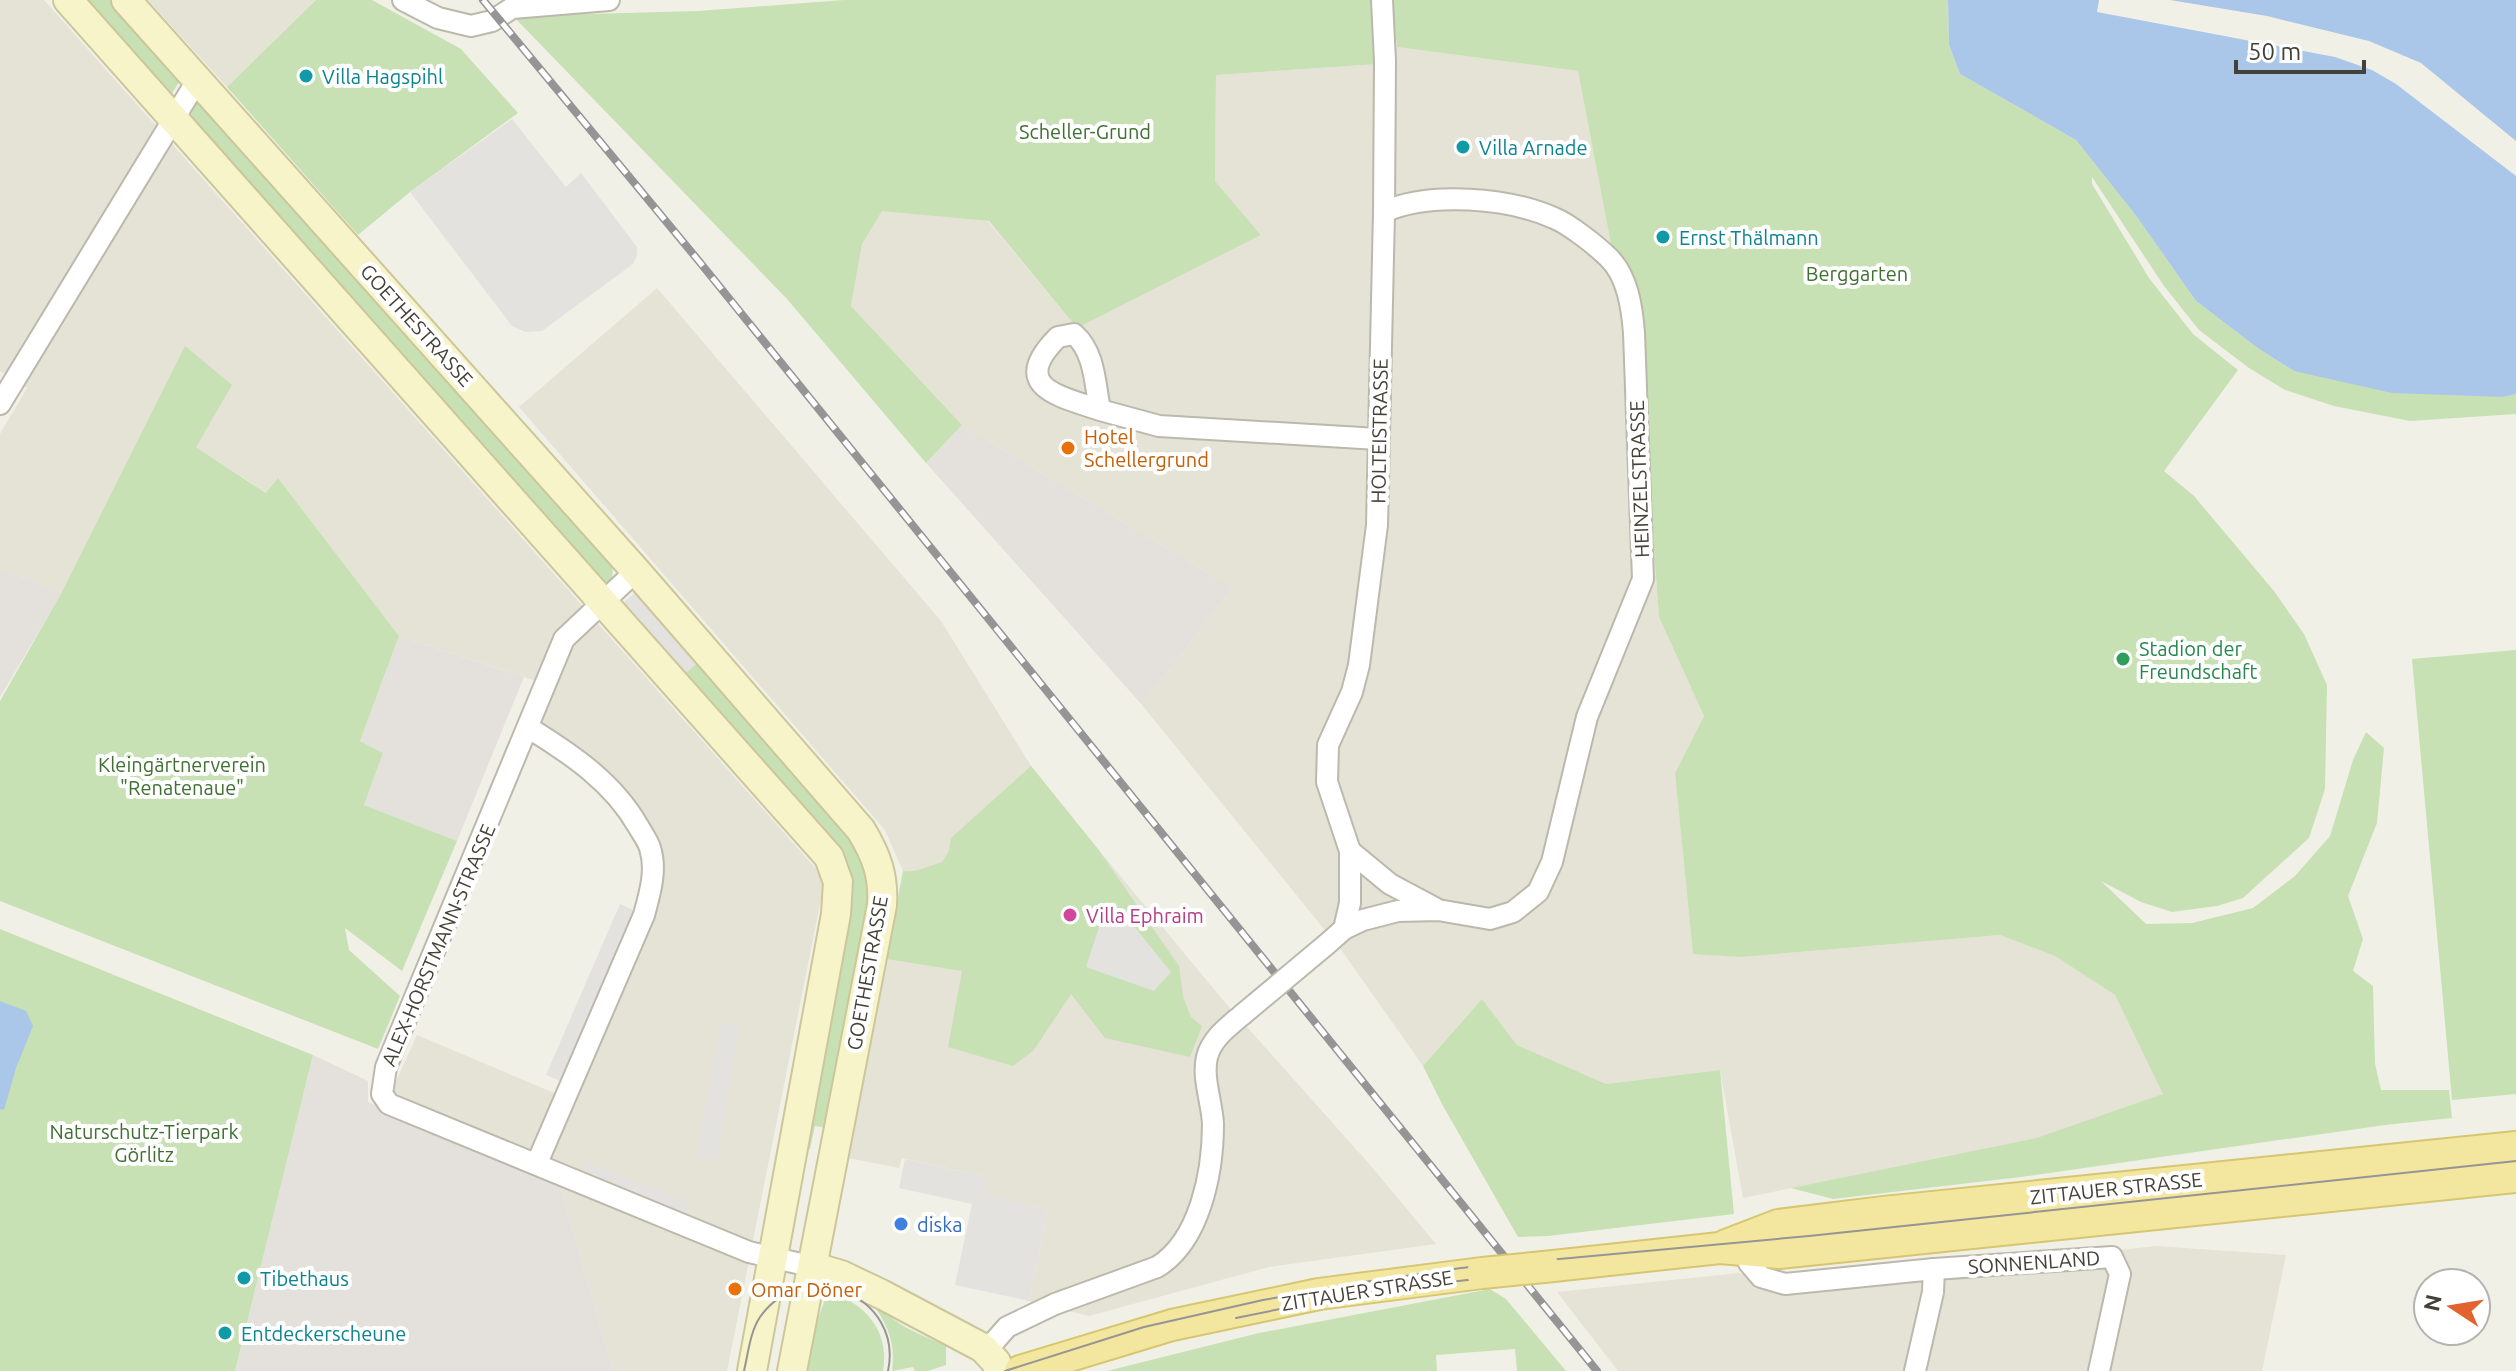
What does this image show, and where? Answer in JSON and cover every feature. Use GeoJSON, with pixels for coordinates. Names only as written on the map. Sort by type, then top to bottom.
{"type":"FeatureCollection","features":[{"type":"Feature","properties":{"kind":"main road","name":"ZITTAUER STRASSE"},"geometry":{"type":"LineString","coordinates":[[1735,1245],[1778,1225],[2516,1147]]}},
{"type":"Feature","properties":{"kind":"main road","name":"ZITTAUER STRASSE"},"geometry":{"type":"LineString","coordinates":[[1020,1371],[1201,1319],[1319,1294],[1735,1245],[1779,1253],[2516,1177]]}},
{"type":"Feature","properties":{"kind":"street","name":"GOETHESTRASSE"},"geometry":{"type":"LineString","coordinates":[[68,0],[819,844],[835,870],[836,914],[752,1371]]}},
{"type":"Feature","properties":{"kind":"street","name":"GOETHESTRASSE"},"geometry":{"type":"LineString","coordinates":[[126,0],[636,571],[861,830],[880,867],[882,905],[792,1371]]}},
{"type":"Feature","properties":{"kind":"street"},"geometry":{"type":"LineString","coordinates":[[403,0],[438,18],[471,26],[492,21],[512,8],[609,0]]}},
{"type":"Feature","properties":{"kind":"street","name":"HOLTEISTRASSE"},"geometry":{"type":"LineString","coordinates":[[1344,929],[1351,890],[1350,851],[1327,782],[1328,745],[1352,692],[1359,665],[1377,525],[1384,212],[1385,61],[1382,0]]}},
{"type":"Feature","properties":{"kind":"street"},"geometry":{"type":"LineString","coordinates":[[0,404],[198,79]]}},
{"type":"Feature","properties":{"kind":"street","name":"HEINZELSTRASSE"},"geometry":{"type":"LineString","coordinates":[[992,1361],[1007,1327],[1055,1304],[1157,1267],[1169,1260],[1183,1244],[1198,1211],[1209,1164],[1213,1123],[1206,1067],[1208,1054],[1218,1035],[1344,929],[1363,920],[1398,911],[1438,910],[1490,919],[1513,912],[1538,892],[1552,862],[1587,717],[1643,579],[1632,307],[1622,279],[1610,259],[1556,219],[1505,203],[1444,200],[1404,203],[1384,212]]}},
{"type":"Feature","properties":{"kind":"street"},"geometry":{"type":"LineString","coordinates":[[1100,410],[1159,426],[1378,439]]}},
{"type":"Feature","properties":{"kind":"street"},"geometry":{"type":"LineString","coordinates":[[602,602],[636,571]]}},
{"type":"Feature","properties":{"kind":"street","name":"ALEX-HORSTMANN-STRASSE"},"geometry":{"type":"LineString","coordinates":[[602,602],[564,639],[383,1075],[382,1094],[389,1104],[749,1252],[774,1258]]}},
{"type":"Feature","properties":{"kind":"street"},"geometry":{"type":"LineString","coordinates":[[529,728],[565,750],[605,782],[629,810],[650,848],[653,883],[644,915],[537,1163]]}},
{"type":"Feature","properties":{"kind":"street"},"geometry":{"type":"LineString","coordinates":[[1350,851],[1390,884],[1438,910]]}},
{"type":"Feature","properties":{"kind":"street","name":"SONNENLAND"},"geometry":{"type":"LineString","coordinates":[[1735,1245],[1761,1277],[1785,1284],[1934,1269],[2112,1257],[2120,1274],[2099,1371]]}},
{"type":"Feature","properties":{"kind":"street"},"geometry":{"type":"LineString","coordinates":[[774,1258],[841,1275],[881,1294],[992,1361]]}},
{"type":"Feature","properties":{"kind":"street"},"geometry":{"type":"LineString","coordinates":[[1915,1371],[1933,1292],[1934,1269]]}},
{"type":"Feature","properties":{"kind":"shaded area"},"geometry":{"type":"Polygon","coordinates":[[[0,0],[44,0],[825,879],[727,1371],[613,1371],[560,1185],[384,1108],[417,1035],[559,1095],[645,892],[641,845],[616,806],[534,740],[555,687],[399,636],[278,478],[267,493],[196,447],[185,347],[62,593],[2,569],[0,573],[0,434],[27,388],[0,371],[0,0]]]}},
{"type":"Feature","properties":{"kind":"shaded area"},"geometry":{"type":"Polygon","coordinates":[[[148,0],[316,0],[227,87],[148,0]]]}},
{"type":"Feature","properties":{"kind":"shaded area"},"geometry":{"type":"Polygon","coordinates":[[[1397,47],[1578,71],[1613,255],[1636,306],[1659,617],[1704,716],[1675,773],[1693,953],[1741,957],[2000,935],[2055,956],[2115,995],[2164,1094],[2036,1138],[1743,1198],[1720,1070],[1606,1084],[1517,1045],[1482,999],[1423,1066],[1342,951],[1142,705],[1233,588],[962,425],[851,306],[862,244],[882,210],[988,221],[1077,328],[1261,235],[1215,181],[1216,75],[1378,64],[1397,47]]]}},
{"type":"Feature","properties":{"kind":"shaded area"},"geometry":{"type":"Polygon","coordinates":[[[512,119],[566,187],[581,173],[637,247],[633,264],[542,331],[525,332],[512,326],[410,192],[512,119]]]}},
{"type":"Feature","properties":{"kind":"shaded area"},"geometry":{"type":"Polygon","coordinates":[[[657,288],[941,621],[1031,766],[1098,849],[1222,999],[1436,1244],[1269,1267],[1089,1316],[1029,1301],[1048,1209],[984,1195],[988,1177],[902,1158],[899,1168],[848,1158],[903,871],[885,830],[519,407],[657,288]]]}},
{"type":"Feature","properties":{"kind":"shaded area"},"geometry":{"type":"Polygon","coordinates":[[[962,425],[1233,588],[1142,705],[926,463],[962,425]]]}},
{"type":"Feature","properties":{"kind":"shaded area"},"geometry":{"type":"Polygon","coordinates":[[[2,569],[62,593],[0,697],[0,573],[2,569]]]}},
{"type":"Feature","properties":{"kind":"shaded area"},"geometry":{"type":"Polygon","coordinates":[[[637,591],[698,662],[678,680],[616,609],[637,591]]]}},
{"type":"Feature","properties":{"kind":"shaded area"},"geometry":{"type":"Polygon","coordinates":[[[399,636],[524,677],[457,841],[364,805],[383,753],[360,741],[399,636]]]}},
{"type":"Feature","properties":{"kind":"shaded area"},"geometry":{"type":"Polygon","coordinates":[[[620,904],[644,915],[570,1085],[546,1075],[620,904]]]}},
{"type":"Feature","properties":{"kind":"shaded area"},"geometry":{"type":"Polygon","coordinates":[[[1120,909],[1171,972],[1154,991],[1086,967],[1099,927],[1120,909]]]}},
{"type":"Feature","properties":{"kind":"shaded area"},"geometry":{"type":"Polygon","coordinates":[[[721,1022],[740,1026],[716,1161],[696,1157],[721,1022]]]}},
{"type":"Feature","properties":{"kind":"shaded area"},"geometry":{"type":"Polygon","coordinates":[[[313,1055],[368,1081],[368,1102],[560,1185],[613,1371],[235,1371],[313,1055]]]}},
{"type":"Feature","properties":{"kind":"shaded area"},"geometry":{"type":"Polygon","coordinates":[[[905,1159],[988,1177],[985,1195],[1048,1209],[1029,1301],[955,1285],[972,1204],[899,1188],[905,1159]]]}},
{"type":"Feature","properties":{"kind":"shaded area"},"geometry":{"type":"Polygon","coordinates":[[[587,1162],[689,1202],[680,1223],[579,1181],[587,1162]]]}},
{"type":"Feature","properties":{"kind":"shaded area"},"geometry":{"type":"Polygon","coordinates":[[[2156,1246],[2286,1255],[2262,1371],[1618,1371],[1557,1292],[1739,1273],[1777,1288],[2156,1246]]]}},
{"type":"Feature","properties":{"kind":"green space"},"geometry":{"type":"Polygon","coordinates":[[[77,0],[111,0],[181,79],[167,101],[77,0]]]}},
{"type":"Feature","properties":{"kind":"green space"},"geometry":{"type":"Polygon","coordinates":[[[316,0],[372,0],[461,49],[518,113],[410,192],[358,235],[227,87],[316,0]]]}},
{"type":"Feature","properties":{"kind":"green space","name":"Scheller-Grund"},"geometry":{"type":"Polygon","coordinates":[[[844,0],[1376,0],[1378,64],[1216,75],[1215,181],[1261,235],[1077,328],[989,221],[882,211],[862,244],[851,306],[962,425],[926,463],[787,299],[513,16],[698,11],[844,0]]]}},
{"type":"Feature","properties":{"kind":"green space","name":"Berggarten"},"geometry":{"type":"Polygon","coordinates":[[[1392,0],[1948,0],[1949,45],[1960,74],[2076,140],[2137,217],[2196,301],[2259,349],[2294,371],[2504,397],[2516,394],[2516,414],[2410,421],[2334,406],[2285,390],[2249,368],[2199,330],[2164,286],[2092,177],[2092,184],[2149,278],[2193,334],[2238,370],[2164,471],[2194,496],[2274,591],[2304,634],[2327,685],[2325,789],[2309,838],[2243,898],[2217,906],[2172,912],[2141,902],[2101,881],[2146,924],[2192,923],[2253,908],[2295,876],[2330,836],[2353,760],[2366,732],[2384,748],[2377,823],[2348,896],[2363,939],[2353,971],[2373,986],[2375,1064],[2381,1090],[2449,1090],[2452,1118],[2021,1177],[1833,1199],[1791,1188],[2036,1138],[2163,1094],[2115,995],[2055,956],[2000,935],[1741,957],[1693,954],[1675,773],[1704,716],[1659,617],[1636,306],[1613,255],[1578,71],[1397,47],[1392,0]]]}},
{"type":"Feature","properties":{"kind":"green space"},"geometry":{"type":"Polygon","coordinates":[[[199,98],[613,567],[612,579],[601,586],[185,121],[199,98]]]}},
{"type":"Feature","properties":{"kind":"green space","name":"Kleingärtnerverein \"Renatenaue\""},"geometry":{"type":"Polygon","coordinates":[[[185,346],[232,385],[196,447],[266,493],[278,478],[399,636],[360,741],[383,753],[364,805],[457,841],[402,971],[345,928],[349,950],[400,996],[378,1049],[0,901],[0,701],[62,592],[185,346]]]}},
{"type":"Feature","properties":{"kind":"green space"},"geometry":{"type":"Polygon","coordinates":[[[2516,650],[2516,1094],[2452,1100],[2412,659],[2516,650]]]}},
{"type":"Feature","properties":{"kind":"green space"},"geometry":{"type":"Polygon","coordinates":[[[698,662],[854,837],[867,861],[870,898],[827,1128],[815,1126],[810,1149],[798,1148],[844,900],[678,680],[698,662]]]}},
{"type":"Feature","properties":{"kind":"green space"},"geometry":{"type":"Polygon","coordinates":[[[1031,766],[1098,849],[1179,966],[1183,997],[1191,1017],[1202,1026],[1190,1057],[1105,1038],[1071,994],[1033,1051],[1013,1066],[948,1047],[962,971],[887,959],[903,871],[942,862],[949,851],[951,838],[1031,766]]]}},
{"type":"Feature","properties":{"kind":"green space","name":"Naturschutz-Tierpark Görlitz"},"geometry":{"type":"Polygon","coordinates":[[[0,929],[313,1055],[235,1371],[0,1371],[0,929]]]}},
{"type":"Feature","properties":{"kind":"green space"},"geometry":{"type":"Polygon","coordinates":[[[1482,999],[1517,1045],[1606,1084],[1720,1070],[1734,1214],[1518,1237],[1423,1066],[1482,999]]]}},
{"type":"Feature","properties":{"kind":"green space"},"geometry":{"type":"Polygon","coordinates":[[[1490,1289],[1506,1299],[1566,1371],[1517,1371],[1515,1349],[1436,1355],[1437,1371],[1107,1371],[1259,1333],[1490,1289]]]}},
{"type":"Feature","properties":{"kind":"green space"},"geometry":{"type":"Polygon","coordinates":[[[828,1291],[853,1303],[872,1320],[883,1343],[883,1371],[806,1371],[815,1327],[828,1291]]]}},
{"type":"Feature","properties":{"kind":"green space"},"geometry":{"type":"Polygon","coordinates":[[[872,1304],[906,1327],[946,1346],[946,1365],[928,1371],[915,1371],[913,1367],[892,1371],[890,1335],[872,1304]]]}},
{"type":"Feature","properties":{"kind":"water"},"geometry":{"type":"Polygon","coordinates":[[[1948,0],[2099,0],[2097,12],[2335,57],[2372,70],[2396,84],[2516,176],[2516,394],[2504,397],[2392,393],[2294,371],[2259,349],[2196,301],[2137,217],[2076,140],[1960,74],[1949,45],[1948,0]]]}},
{"type":"Feature","properties":{"kind":"water"},"geometry":{"type":"Polygon","coordinates":[[[2170,0],[2516,0],[2516,141],[2421,63],[2369,41],[2267,16],[2170,0]]]}},
{"type":"Feature","properties":{"kind":"water"},"geometry":{"type":"Polygon","coordinates":[[[0,1001],[26,1011],[33,1026],[4,1110],[0,1109],[0,1001]]]}},
{"type":"Feature","properties":{"kind":"tram line"},"geometry":{"type":"LineString","coordinates":[[1005,1371],[1144,1327],[1263,1300],[1461,1268],[1809,1236],[2516,1161]]}},
{"type":"Feature","properties":{"kind":"tram line"},"geometry":{"type":"LineString","coordinates":[[1417,1286],[1492,1277]]}},
{"type":"Feature","properties":{"kind":"tram line"},"geometry":{"type":"LineString","coordinates":[[744,1371],[760,1317],[779,1298],[801,1289],[824,1287],[846,1293],[866,1305],[881,1322],[889,1345],[888,1371]]}},
{"type":"Feature","properties":{"kind":"tram line"},"geometry":{"type":"LineString","coordinates":[[1236,1318],[1290,1307]]}},
{"type":"Feature","properties":{"kind":"railway"},"geometry":{"type":"LineString","coordinates":[[483,0],[698,260],[1597,1371]]}},
{"type":"Feature","properties":{"kind":"place","name":"Villa Hagspihl"},"geometry":{"type":"Point","coordinates":[306,76]}},
{"type":"Feature","properties":{"kind":"place","name":"Villa Arnade"},"geometry":{"type":"Point","coordinates":[1463,147]}},
{"type":"Feature","properties":{"kind":"place","name":"Ernst Thälmann"},"geometry":{"type":"Point","coordinates":[1663,237]}},
{"type":"Feature","properties":{"kind":"place","name":"Hotel Schellergrund"},"geometry":{"type":"Point","coordinates":[1068,448]}},
{"type":"Feature","properties":{"kind":"place","name":"Stadion der Freundschaft"},"geometry":{"type":"Point","coordinates":[2123,659]}},
{"type":"Feature","properties":{"kind":"place","name":"Villa Ephraim"},"geometry":{"type":"Point","coordinates":[1070,915]}},
{"type":"Feature","properties":{"kind":"place","name":"diska"},"geometry":{"type":"Point","coordinates":[901,1224]}},
{"type":"Feature","properties":{"kind":"place","name":"Tibethaus"},"geometry":{"type":"Point","coordinates":[244,1278]}},
{"type":"Feature","properties":{"kind":"place","name":"Omar Döner"},"geometry":{"type":"Point","coordinates":[735,1289]}},
{"type":"Feature","properties":{"kind":"place","name":"Entdeckerscheune"},"geometry":{"type":"Point","coordinates":[225,1333]}}]}
